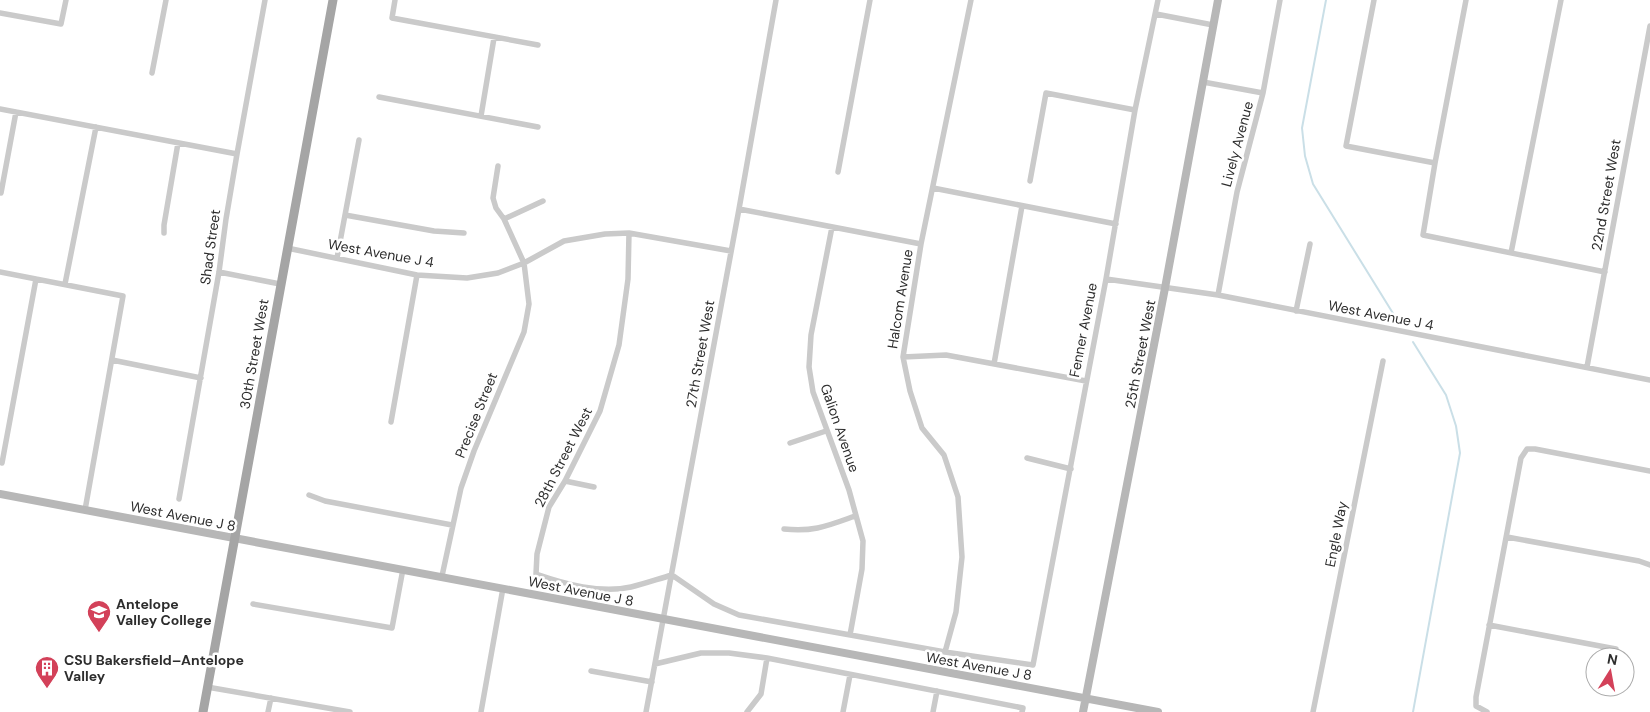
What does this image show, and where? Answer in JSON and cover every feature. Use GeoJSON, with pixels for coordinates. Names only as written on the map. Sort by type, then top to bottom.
{"type":"FeatureCollection","features":[{"type":"Feature","properties":{"kind":"main road","name":"30th Street West"},"geometry":{"type":"LineString","coordinates":[[203,712],[333,0]]}},
{"type":"Feature","properties":{"kind":"street"},"geometry":{"type":"LineString","coordinates":[[0,13],[61,24],[66,0]]}},
{"type":"Feature","properties":{"kind":"street"},"geometry":{"type":"LineString","coordinates":[[152,73],[166,0]]}},
{"type":"Feature","properties":{"kind":"street","name":"Shad Street"},"geometry":{"type":"LineString","coordinates":[[179,498],[265,0]]}},
{"type":"Feature","properties":{"kind":"street"},"geometry":{"type":"LineString","coordinates":[[395,0],[392,18],[538,45]]}},
{"type":"Feature","properties":{"kind":"street","name":"27th Street West"},"geometry":{"type":"LineString","coordinates":[[646,712],[776,0]]}},
{"type":"Feature","properties":{"kind":"street"},"geometry":{"type":"LineString","coordinates":[[838,172],[870,0]]}},
{"type":"Feature","properties":{"kind":"street","name":"Halcom Avenue"},"geometry":{"type":"LineString","coordinates":[[945,652],[956,612],[962,557],[958,496],[944,455],[922,428],[910,391],[903,357],[921,244],[971,0]]}},
{"type":"Feature","properties":{"kind":"street","name":"Fenner Avenue"},"geometry":{"type":"LineString","coordinates":[[945,652],[1033,665],[1106,279],[1135,110],[1158,0]]}},
{"type":"Feature","properties":{"kind":"street","name":"25th Street West"},"geometry":{"type":"LineString","coordinates":[[1083,712],[1165,288],[1218,0]]}},
{"type":"Feature","properties":{"kind":"street","name":"Lively Avenue"},"geometry":{"type":"LineString","coordinates":[[1218,295],[1237,192],[1263,93],[1280,0]]}},
{"type":"Feature","properties":{"kind":"street"},"geometry":{"type":"LineString","coordinates":[[1374,0],[1346,146],[1435,163]]}},
{"type":"Feature","properties":{"kind":"street"},"geometry":{"type":"LineString","coordinates":[[1466,0],[1423,235],[1605,272]]}},
{"type":"Feature","properties":{"kind":"street"},"geometry":{"type":"LineString","coordinates":[[1511,253],[1561,0]]}},
{"type":"Feature","properties":{"kind":"street"},"geometry":{"type":"LineString","coordinates":[[1156,14],[1213,25]]}},
{"type":"Feature","properties":{"kind":"street","name":"22nd Street West"},"geometry":{"type":"LineString","coordinates":[[1587,367],[1650,26]]}},
{"type":"Feature","properties":{"kind":"street"},"geometry":{"type":"LineString","coordinates":[[480,116],[494,38]]}},
{"type":"Feature","properties":{"kind":"street"},"geometry":{"type":"LineString","coordinates":[[1203,82],[1263,93]]}},
{"type":"Feature","properties":{"kind":"street"},"geometry":{"type":"LineString","coordinates":[[1030,181],[1046,93],[1135,110]]}},
{"type":"Feature","properties":{"kind":"street"},"geometry":{"type":"LineString","coordinates":[[379,97],[538,127]]}},
{"type":"Feature","properties":{"kind":"street"},"geometry":{"type":"LineString","coordinates":[[0,109],[237,154]]}},
{"type":"Feature","properties":{"kind":"street"},"geometry":{"type":"LineString","coordinates":[[1,193],[16,112]]}},
{"type":"Feature","properties":{"kind":"street"},"geometry":{"type":"LineString","coordinates":[[65,284],[96,127]]}},
{"type":"Feature","properties":{"kind":"street"},"geometry":{"type":"LineString","coordinates":[[337,258],[359,140]]}},
{"type":"Feature","properties":{"kind":"street"},"geometry":{"type":"LineString","coordinates":[[164,233],[178,143]]}},
{"type":"Feature","properties":{"kind":"street","name":"Precise Street"},"geometry":{"type":"LineString","coordinates":[[442,576],[461,488],[474,451],[524,332],[529,304],[524,264],[504,219],[496,208],[493,198],[498,166]]}},
{"type":"Feature","properties":{"kind":"street"},"geometry":{"type":"LineString","coordinates":[[933,188],[1116,224]]}},
{"type":"Feature","properties":{"kind":"street"},"geometry":{"type":"LineString","coordinates":[[504,219],[543,201]]}},
{"type":"Feature","properties":{"kind":"street"},"geometry":{"type":"LineString","coordinates":[[994,364],[1022,206]]}},
{"type":"Feature","properties":{"kind":"street"},"geometry":{"type":"LineString","coordinates":[[739,209],[921,244]]}},
{"type":"Feature","properties":{"kind":"street"},"geometry":{"type":"LineString","coordinates":[[345,215],[434,231],[464,233]]}},
{"type":"Feature","properties":{"kind":"street","name":"Galion Avenue"},"geometry":{"type":"LineString","coordinates":[[832,227],[811,335],[809,367],[813,392],[849,490],[863,541],[862,569],[850,634]]}},
{"type":"Feature","properties":{"kind":"street","name":"West Avenue J 4"},"geometry":{"type":"LineString","coordinates":[[287,248],[417,275],[467,278],[498,273],[524,264],[564,242],[605,234],[629,233],[731,251]]}},
{"type":"Feature","properties":{"kind":"street","name":"28th Street West"},"geometry":{"type":"LineString","coordinates":[[629,233],[628,279],[619,345],[600,411],[565,481],[549,507],[537,554],[536,574],[554,580],[605,590],[630,587],[672,575]]}},
{"type":"Feature","properties":{"kind":"street"},"geometry":{"type":"LineString","coordinates":[[1296,311],[1310,244]]}},
{"type":"Feature","properties":{"kind":"street"},"geometry":{"type":"LineString","coordinates":[[0,272],[123,296],[85,510]]}},
{"type":"Feature","properties":{"kind":"street"},"geometry":{"type":"LineString","coordinates":[[219,272],[280,284]]}},
{"type":"Feature","properties":{"kind":"street"},"geometry":{"type":"LineString","coordinates":[[391,422],[417,275]]}},
{"type":"Feature","properties":{"kind":"street"},"geometry":{"type":"LineString","coordinates":[[2,463],[36,279]]}},
{"type":"Feature","properties":{"kind":"street","name":"West Avenue J 4"},"geometry":{"type":"LineString","coordinates":[[1106,279],[1218,295],[1650,380]]}},
{"type":"Feature","properties":{"kind":"street"},"geometry":{"type":"LineString","coordinates":[[903,357],[946,355],[1086,381]]}},
{"type":"Feature","properties":{"kind":"street"},"geometry":{"type":"LineString","coordinates":[[112,360],[201,378]]}},
{"type":"Feature","properties":{"kind":"street","name":"Engle Way"},"geometry":{"type":"LineString","coordinates":[[1313,712],[1383,361]]}},
{"type":"Feature","properties":{"kind":"street"},"geometry":{"type":"LineString","coordinates":[[790,442],[826,431]]}},
{"type":"Feature","properties":{"kind":"street"},"geometry":{"type":"LineString","coordinates":[[1487,712],[1476,706],[1476,697],[1521,458],[1526,449],[1535,448],[1650,471]]}},
{"type":"Feature","properties":{"kind":"street"},"geometry":{"type":"LineString","coordinates":[[1027,458],[1071,469]]}},
{"type":"Feature","properties":{"kind":"street"},"geometry":{"type":"LineString","coordinates":[[565,481],[594,487]]}},
{"type":"Feature","properties":{"kind":"street","name":"West Avenue J 8"},"geometry":{"type":"LineString","coordinates":[[0,494],[1158,712]]}},
{"type":"Feature","properties":{"kind":"street"},"geometry":{"type":"LineString","coordinates":[[309,495],[325,500],[452,525]]}},
{"type":"Feature","properties":{"kind":"street"},"geometry":{"type":"LineString","coordinates":[[784,529],[817,529],[856,516]]}},
{"type":"Feature","properties":{"kind":"street"},"geometry":{"type":"LineString","coordinates":[[1507,537],[1639,561],[1650,565]]}},
{"type":"Feature","properties":{"kind":"street"},"geometry":{"type":"LineString","coordinates":[[253,604],[392,628],[403,569]]}},
{"type":"Feature","properties":{"kind":"street"},"geometry":{"type":"LineString","coordinates":[[672,575],[714,604],[739,615],[945,652]]}},
{"type":"Feature","properties":{"kind":"street"},"geometry":{"type":"LineString","coordinates":[[481,712],[503,588]]}},
{"type":"Feature","properties":{"kind":"street"},"geometry":{"type":"LineString","coordinates":[[1490,625],[1606,647]]}},
{"type":"Feature","properties":{"kind":"street"},"geometry":{"type":"LineString","coordinates":[[656,664],[701,653],[729,653],[768,658],[1023,710]]}},
{"type":"Feature","properties":{"kind":"street"},"geometry":{"type":"LineString","coordinates":[[747,712],[761,694],[768,658]]}},
{"type":"Feature","properties":{"kind":"street"},"geometry":{"type":"LineString","coordinates":[[591,671],[652,682]]}},
{"type":"Feature","properties":{"kind":"street"},"geometry":{"type":"LineString","coordinates":[[843,712],[850,675]]}},
{"type":"Feature","properties":{"kind":"street"},"geometry":{"type":"LineString","coordinates":[[207,687],[350,712]]}},
{"type":"Feature","properties":{"kind":"street"},"geometry":{"type":"LineString","coordinates":[[933,712],[936,691]]}},
{"type":"Feature","properties":{"kind":"street"},"geometry":{"type":"LineString","coordinates":[[268,712],[271,698]]}},
{"type":"Feature","properties":{"kind":"waterway"},"geometry":{"type":"LineString","coordinates":[[1326,0],[1302,128],[1305,156],[1313,184],[1399,323]]}},
{"type":"Feature","properties":{"kind":"waterway"},"geometry":{"type":"LineString","coordinates":[[1413,342],[1446,395],[1456,426],[1460,453],[1413,712]]}},
{"type":"Feature","properties":{"kind":"place","name":"Antelope Valley College"},"geometry":{"type":"Point","coordinates":[99,633]}},
{"type":"Feature","properties":{"kind":"place","name":"CSU Bakersfield–Antelope Valley"},"geometry":{"type":"Point","coordinates":[47,689]}}]}
